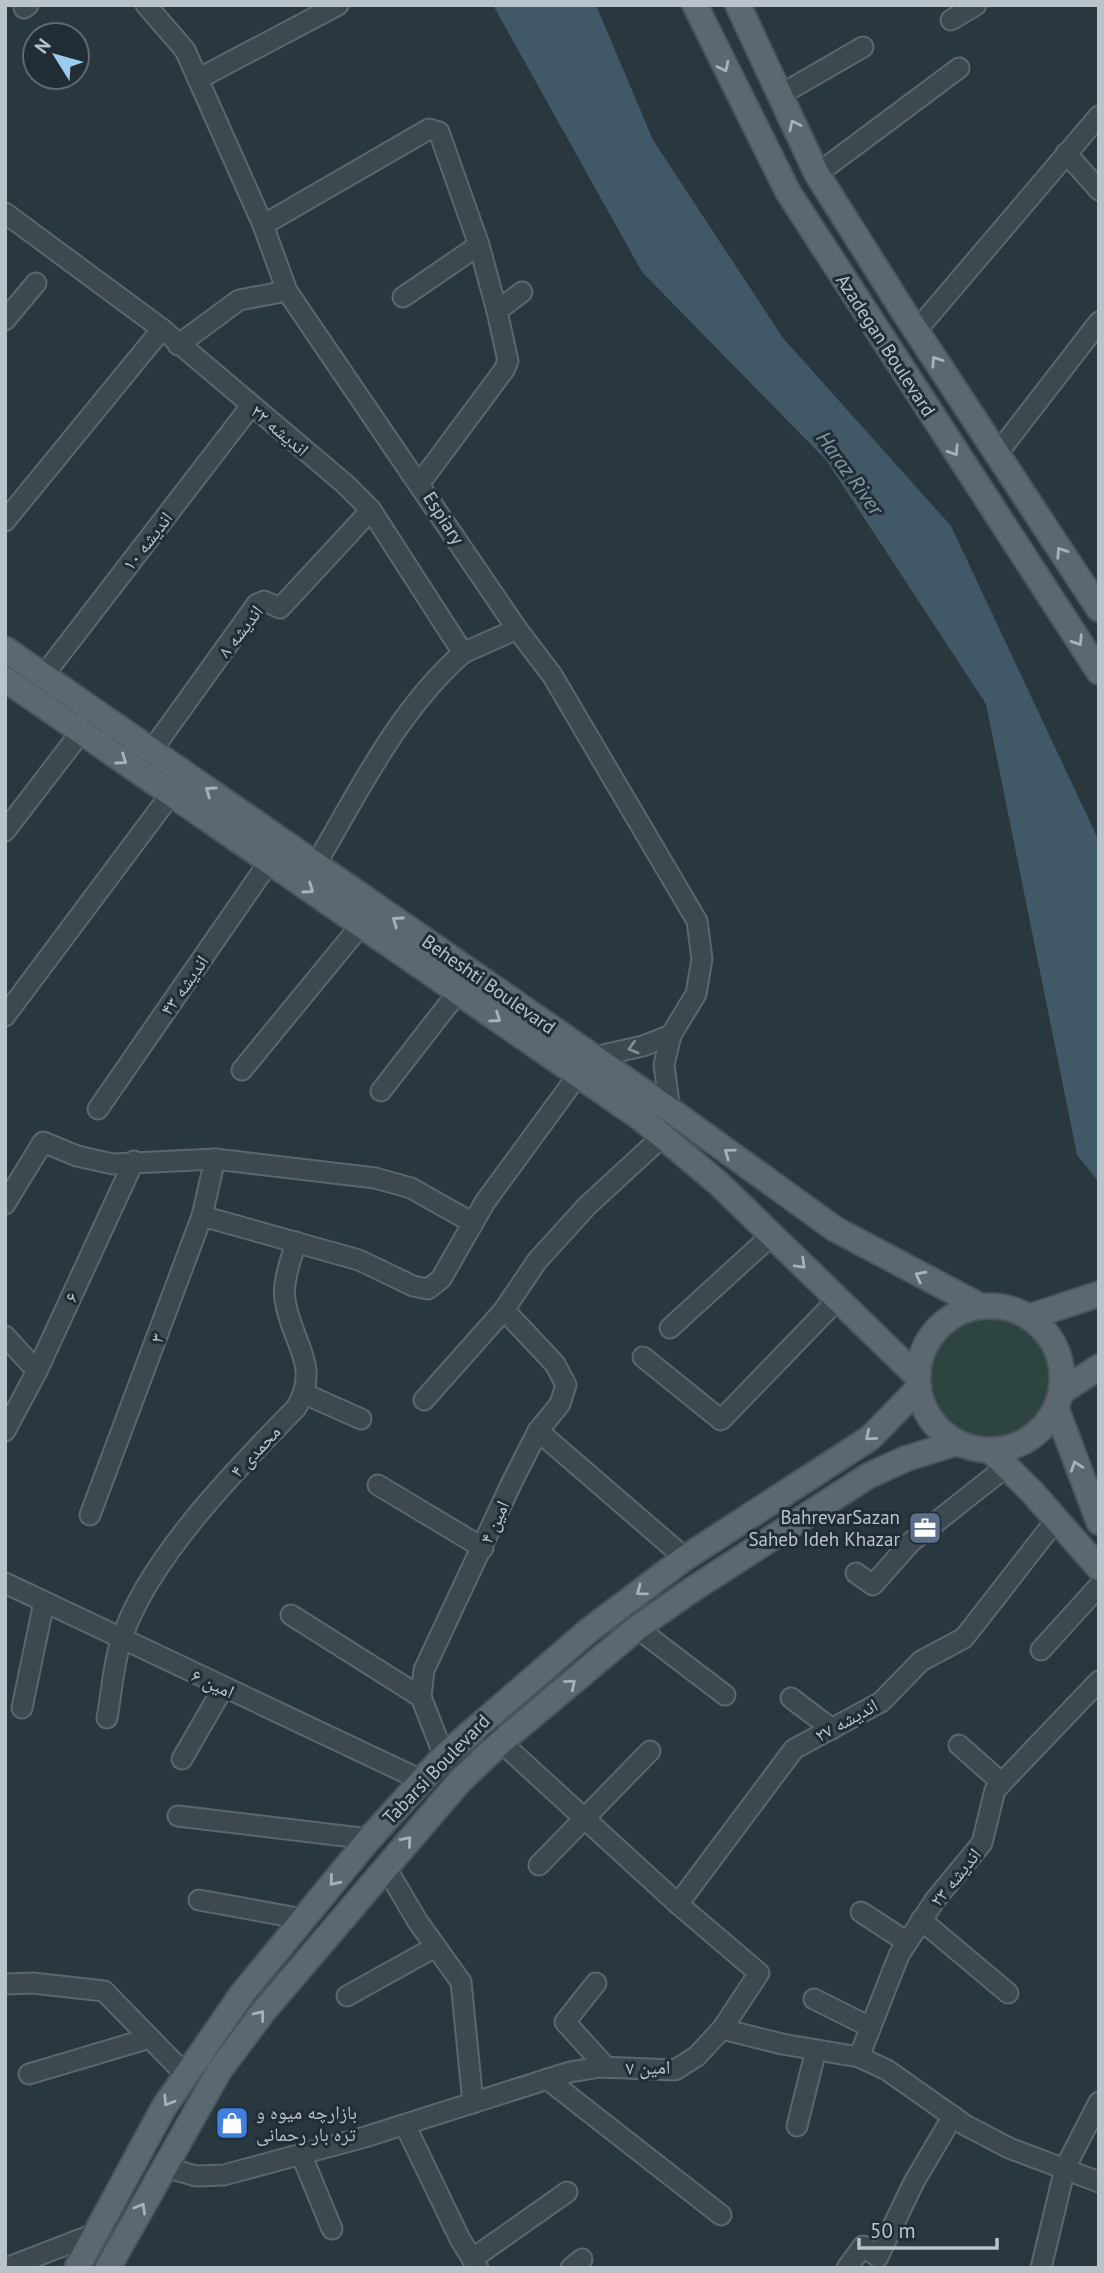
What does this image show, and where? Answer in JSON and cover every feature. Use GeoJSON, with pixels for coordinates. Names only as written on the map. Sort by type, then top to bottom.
{"type":"FeatureCollection","features":[{"type":"Feature","properties":{"kind":"main road","name":"Azadegan Boulevard"},"geometry":{"type":"LineString","coordinates":[[695,5],[788,192],[1099,672]]}},
{"type":"Feature","properties":{"kind":"main road","name":"Azadegan Boulevard"},"geometry":{"type":"LineString","coordinates":[[738,5],[817,174],[916,331],[1099,609]]}},
{"type":"Feature","properties":{"kind":"main road","name":"Beheshti Boulevard"},"geometry":{"type":"LineString","coordinates":[[5,649],[316,864],[586,1066],[717,1182],[838,1299],[918,1383]]}},
{"type":"Feature","properties":{"kind":"main road","name":"Beheshti Boulevard"},"geometry":{"type":"LineString","coordinates":[[5,679],[458,992],[586,1066],[670,1110],[835,1229],[981,1306]]}},
{"type":"Feature","properties":{"kind":"main road"},"geometry":{"type":"LineString","coordinates":[[1028,1317],[1095,1296]]}},
{"type":"Feature","properties":{"kind":"main road"},"geometry":{"type":"LineString","coordinates":[[1099,1522],[1059,1400],[1062,1370],[1057,1349],[1045,1331],[1014,1310],[981,1306],[961,1312],[944,1323],[930,1338],[921,1357],[918,1383],[931,1420],[956,1443],[999,1458],[1099,1568]]}},
{"type":"Feature","properties":{"kind":"main road"},"geometry":{"type":"LineString","coordinates":[[999,1458],[1011,1448],[1030,1439],[1045,1425],[1059,1400],[1099,1367]]}},
{"type":"Feature","properties":{"kind":"main road","name":"Tabarsi Boulevard"},"geometry":{"type":"LineString","coordinates":[[77,2268],[163,2107],[185,2074],[242,1994],[421,1780],[480,1722],[588,1631],[685,1558],[870,1438],[918,1383]]}},
{"type":"Feature","properties":{"kind":"main road","name":"Tabarsi Boulevard"},"geometry":{"type":"LineString","coordinates":[[108,2268],[212,2082],[241,2042],[385,1866],[460,1781],[500,1742],[637,1628],[693,1588],[868,1476],[956,1443]]}},
{"type":"Feature","properties":{"kind":"street","name":"Espiary"},"geometry":{"type":"LineString","coordinates":[[146,5],[185,50],[263,225],[287,291],[517,629],[552,676],[697,921],[702,959],[696,994],[671,1035],[664,1065],[670,1110]]}},
{"type":"Feature","properties":{"kind":"street"},"geometry":{"type":"LineString","coordinates":[[198,79],[338,5]]}},
{"type":"Feature","properties":{"kind":"street"},"geometry":{"type":"LineString","coordinates":[[951,20],[976,5]]}},
{"type":"Feature","properties":{"kind":"street"},"geometry":{"type":"LineString","coordinates":[[780,96],[863,47]]}},
{"type":"Feature","properties":{"kind":"street"},"geometry":{"type":"LineString","coordinates":[[817,174],[959,68]]}},
{"type":"Feature","properties":{"kind":"street"},"geometry":{"type":"LineString","coordinates":[[916,331],[1099,116]]}},
{"type":"Feature","properties":{"kind":"street"},"geometry":{"type":"LineString","coordinates":[[263,225],[429,129],[439,132],[479,245],[508,361],[420,483]]}},
{"type":"Feature","properties":{"kind":"street"},"geometry":{"type":"LineString","coordinates":[[1066,153],[1099,190]]}},
{"type":"Feature","properties":{"kind":"street","name":"اندیشه ۲۲"},"geometry":{"type":"LineString","coordinates":[[5,213],[162,330],[345,484],[370,510],[463,653]]}},
{"type":"Feature","properties":{"kind":"street"},"geometry":{"type":"LineString","coordinates":[[403,297],[479,245]]}},
{"type":"Feature","properties":{"kind":"street"},"geometry":{"type":"LineString","coordinates":[[5,320],[36,283]]}},
{"type":"Feature","properties":{"kind":"street"},"geometry":{"type":"LineString","coordinates":[[178,345],[239,300],[287,291]]}},
{"type":"Feature","properties":{"kind":"street"},"geometry":{"type":"LineString","coordinates":[[497,311],[522,292]]}},
{"type":"Feature","properties":{"kind":"street"},"geometry":{"type":"LineString","coordinates":[[997,454],[1099,322]]}},
{"type":"Feature","properties":{"kind":"street"},"geometry":{"type":"LineString","coordinates":[[5,521],[162,330]]}},
{"type":"Feature","properties":{"kind":"street","name":"اندیشه ۱۰"},"geometry":{"type":"LineString","coordinates":[[44,675],[251,406]]}},
{"type":"Feature","properties":{"kind":"street","name":"اندیشه ۸"},"geometry":{"type":"LineString","coordinates":[[152,750],[257,604],[264,601],[280,608],[370,510]]}},
{"type":"Feature","properties":{"kind":"street"},"geometry":{"type":"LineString","coordinates":[[316,864],[397,726],[445,669],[463,653],[517,629]]}},
{"type":"Feature","properties":{"kind":"street"},"geometry":{"type":"LineString","coordinates":[[5,831],[81,732]]}},
{"type":"Feature","properties":{"kind":"street"},"geometry":{"type":"LineString","coordinates":[[5,1016],[171,794]]}},
{"type":"Feature","properties":{"kind":"street","name":"اندیشه ۴۳"},"geometry":{"type":"LineString","coordinates":[[99,1109],[269,862]]}},
{"type":"Feature","properties":{"kind":"street"},"geometry":{"type":"LineString","coordinates":[[242,1070],[361,925]]}},
{"type":"Feature","properties":{"kind":"street"},"geometry":{"type":"LineString","coordinates":[[381,1091],[458,992]]}},
{"type":"Feature","properties":{"kind":"street"},"geometry":{"type":"LineString","coordinates":[[202,1216],[359,1259],[421,1289],[434,1285],[473,1223],[586,1066],[671,1035]]}},
{"type":"Feature","properties":{"kind":"street"},"geometry":{"type":"LineString","coordinates":[[424,1400],[504,1310],[537,1261],[587,1206],[663,1136]]}},
{"type":"Feature","properties":{"kind":"street"},"geometry":{"type":"LineString","coordinates":[[5,1204],[43,1142],[77,1156],[113,1164],[215,1159],[375,1178],[411,1188],[473,1223]]}},
{"type":"Feature","properties":{"kind":"street","name":"۳"},"geometry":{"type":"LineString","coordinates":[[90,1515],[202,1216],[215,1159]]}},
{"type":"Feature","properties":{"kind":"street","name":"۶"},"geometry":{"type":"LineString","coordinates":[[5,1431],[37,1371],[134,1161]]}},
{"type":"Feature","properties":{"kind":"street"},"geometry":{"type":"LineString","coordinates":[[670,1328],[772,1235]]}},
{"type":"Feature","properties":{"kind":"street"},"geometry":{"type":"LineString","coordinates":[[296,1242],[284,1298],[308,1368],[305,1394],[361,1419]]}},
{"type":"Feature","properties":{"kind":"street"},"geometry":{"type":"LineString","coordinates":[[643,1357],[721,1420],[838,1299]]}},
{"type":"Feature","properties":{"kind":"street","name":"امین ۴"},"geometry":{"type":"LineString","coordinates":[[421,1697],[424,1670],[439,1634],[538,1431],[565,1394],[564,1376],[504,1310]]}},
{"type":"Feature","properties":{"kind":"street"},"geometry":{"type":"LineString","coordinates":[[5,1336],[37,1371]]}},
{"type":"Feature","properties":{"kind":"street","name":"محمدی ۴"},"geometry":{"type":"LineString","coordinates":[[107,1718],[121,1640],[144,1587],[226,1482],[296,1408],[305,1394]]}},
{"type":"Feature","properties":{"kind":"street"},"geometry":{"type":"LineString","coordinates":[[538,1431],[685,1558]]}},
{"type":"Feature","properties":{"kind":"street"},"geometry":{"type":"LineString","coordinates":[[856,1573],[873,1585],[911,1542],[999,1458]]}},
{"type":"Feature","properties":{"kind":"street"},"geometry":{"type":"LineString","coordinates":[[378,1485],[483,1548]]}},
{"type":"Feature","properties":{"kind":"street","name":"اندیشه ۲۷"},"geometry":{"type":"LineString","coordinates":[[678,1904],[794,1749],[881,1702],[921,1661],[964,1638],[1056,1520]]}},
{"type":"Feature","properties":{"kind":"street","name":"امین ۶"},"geometry":{"type":"LineString","coordinates":[[5,1583],[421,1780]]}},
{"type":"Feature","properties":{"kind":"street"},"geometry":{"type":"LineString","coordinates":[[1041,1650],[1099,1586]]}},
{"type":"Feature","properties":{"kind":"street"},"geometry":{"type":"LineString","coordinates":[[22,1708],[44,1602]]}},
{"type":"Feature","properties":{"kind":"street"},"geometry":{"type":"LineString","coordinates":[[291,1615],[421,1697],[444,1756]]}},
{"type":"Feature","properties":{"kind":"street"},"geometry":{"type":"LineString","coordinates":[[637,1628],[725,1695]]}},
{"type":"Feature","properties":{"kind":"street","name":"اندیشه ۲۳"},"geometry":{"type":"LineString","coordinates":[[859,2057],[899,1955],[921,1920],[982,1843],[995,1790],[1099,1681]]}},
{"type":"Feature","properties":{"kind":"street"},"geometry":{"type":"LineString","coordinates":[[182,1759],[223,1688]]}},
{"type":"Feature","properties":{"kind":"street"},"geometry":{"type":"LineString","coordinates":[[791,1698],[832,1728]]}},
{"type":"Feature","properties":{"kind":"street"},"geometry":{"type":"LineString","coordinates":[[480,1722],[678,1904]]}},
{"type":"Feature","properties":{"kind":"street"},"geometry":{"type":"LineString","coordinates":[[959,1745],[1002,1783]]}},
{"type":"Feature","properties":{"kind":"street"},"geometry":{"type":"LineString","coordinates":[[539,1865],[650,1751]]}},
{"type":"Feature","properties":{"kind":"street"},"geometry":{"type":"LineString","coordinates":[[178,1816],[369,1839]]}},
{"type":"Feature","properties":{"kind":"street"},"geometry":{"type":"LineString","coordinates":[[385,1866],[435,1947],[461,1982],[473,2103]]}},
{"type":"Feature","properties":{"kind":"street"},"geometry":{"type":"LineString","coordinates":[[199,1900],[303,1919]]}},
{"type":"Feature","properties":{"kind":"street","name":"امین ۷"},"geometry":{"type":"LineString","coordinates":[[165,2168],[196,2176],[224,2175],[405,2125],[570,2072],[606,2067],[675,2070],[697,2056],[722,2028],[759,1973],[678,1904]]}},
{"type":"Feature","properties":{"kind":"street"},"geometry":{"type":"LineString","coordinates":[[861,1912],[907,1942]]}},
{"type":"Feature","properties":{"kind":"street"},"geometry":{"type":"LineString","coordinates":[[921,1920],[1009,1993]]}},
{"type":"Feature","properties":{"kind":"street"},"geometry":{"type":"LineString","coordinates":[[347,1996],[435,1947]]}},
{"type":"Feature","properties":{"kind":"street"},"geometry":{"type":"LineString","coordinates":[[5,1984],[33,1983],[104,1991],[185,2074]]}},
{"type":"Feature","properties":{"kind":"street"},"geometry":{"type":"LineString","coordinates":[[596,1983],[565,2022],[606,2067]]}},
{"type":"Feature","properties":{"kind":"street"},"geometry":{"type":"LineString","coordinates":[[814,1998],[870,2027]]}},
{"type":"Feature","properties":{"kind":"street"},"geometry":{"type":"LineString","coordinates":[[722,2028],[859,2057],[887,2070],[953,2116],[1009,2148],[1099,2182]]}},
{"type":"Feature","properties":{"kind":"street"},"geometry":{"type":"LineString","coordinates":[[29,2074],[150,2038]]}},
{"type":"Feature","properties":{"kind":"street"},"geometry":{"type":"LineString","coordinates":[[797,2126],[816,2050]]}},
{"type":"Feature","properties":{"kind":"street"},"geometry":{"type":"LineString","coordinates":[[547,2079],[721,2215]]}},
{"type":"Feature","properties":{"kind":"street"},"geometry":{"type":"LineString","coordinates":[[1041,2268],[1065,2168],[1099,2102]]}},
{"type":"Feature","properties":{"kind":"street"},"geometry":{"type":"LineString","coordinates":[[847,2268],[863,2246],[878,2257],[914,2182],[953,2116]]}},
{"type":"Feature","properties":{"kind":"street"},"geometry":{"type":"LineString","coordinates":[[405,2125],[475,2263],[567,2192]]}},
{"type":"Feature","properties":{"kind":"street"},"geometry":{"type":"LineString","coordinates":[[301,2154],[332,2229]]}},
{"type":"Feature","properties":{"kind":"street"},"geometry":{"type":"LineString","coordinates":[[6,2268],[94,2234]]}},
{"type":"Feature","properties":{"kind":"green space"},"geometry":{"type":"Polygon","coordinates":[[[990,1306],[1018,1311],[1041,1327],[1057,1350],[1062,1378],[1057,1406],[1041,1429],[1018,1445],[990,1450],[962,1445],[939,1429],[923,1406],[918,1378],[923,1350],[939,1327],[962,1311],[990,1306]]]}},
{"type":"Feature","properties":{"kind":"water","name":"Haraz River"},"geometry":{"type":"Polygon","coordinates":[[[493,5],[596,5],[653,140],[783,338],[951,526],[1099,841],[1099,1182],[1077,1155],[986,704],[826,460],[642,272],[493,5]]]}},
{"type":"Feature","properties":{"kind":"place","name":"BahrevarSazan Saheb Ideh Khazar"},"geometry":{"type":"Point","coordinates":[925,1528]}},
{"type":"Feature","properties":{"kind":"place","name":"بازارچه میوه و تره بار رحمانی"},"geometry":{"type":"Point","coordinates":[232,2123]}}]}
